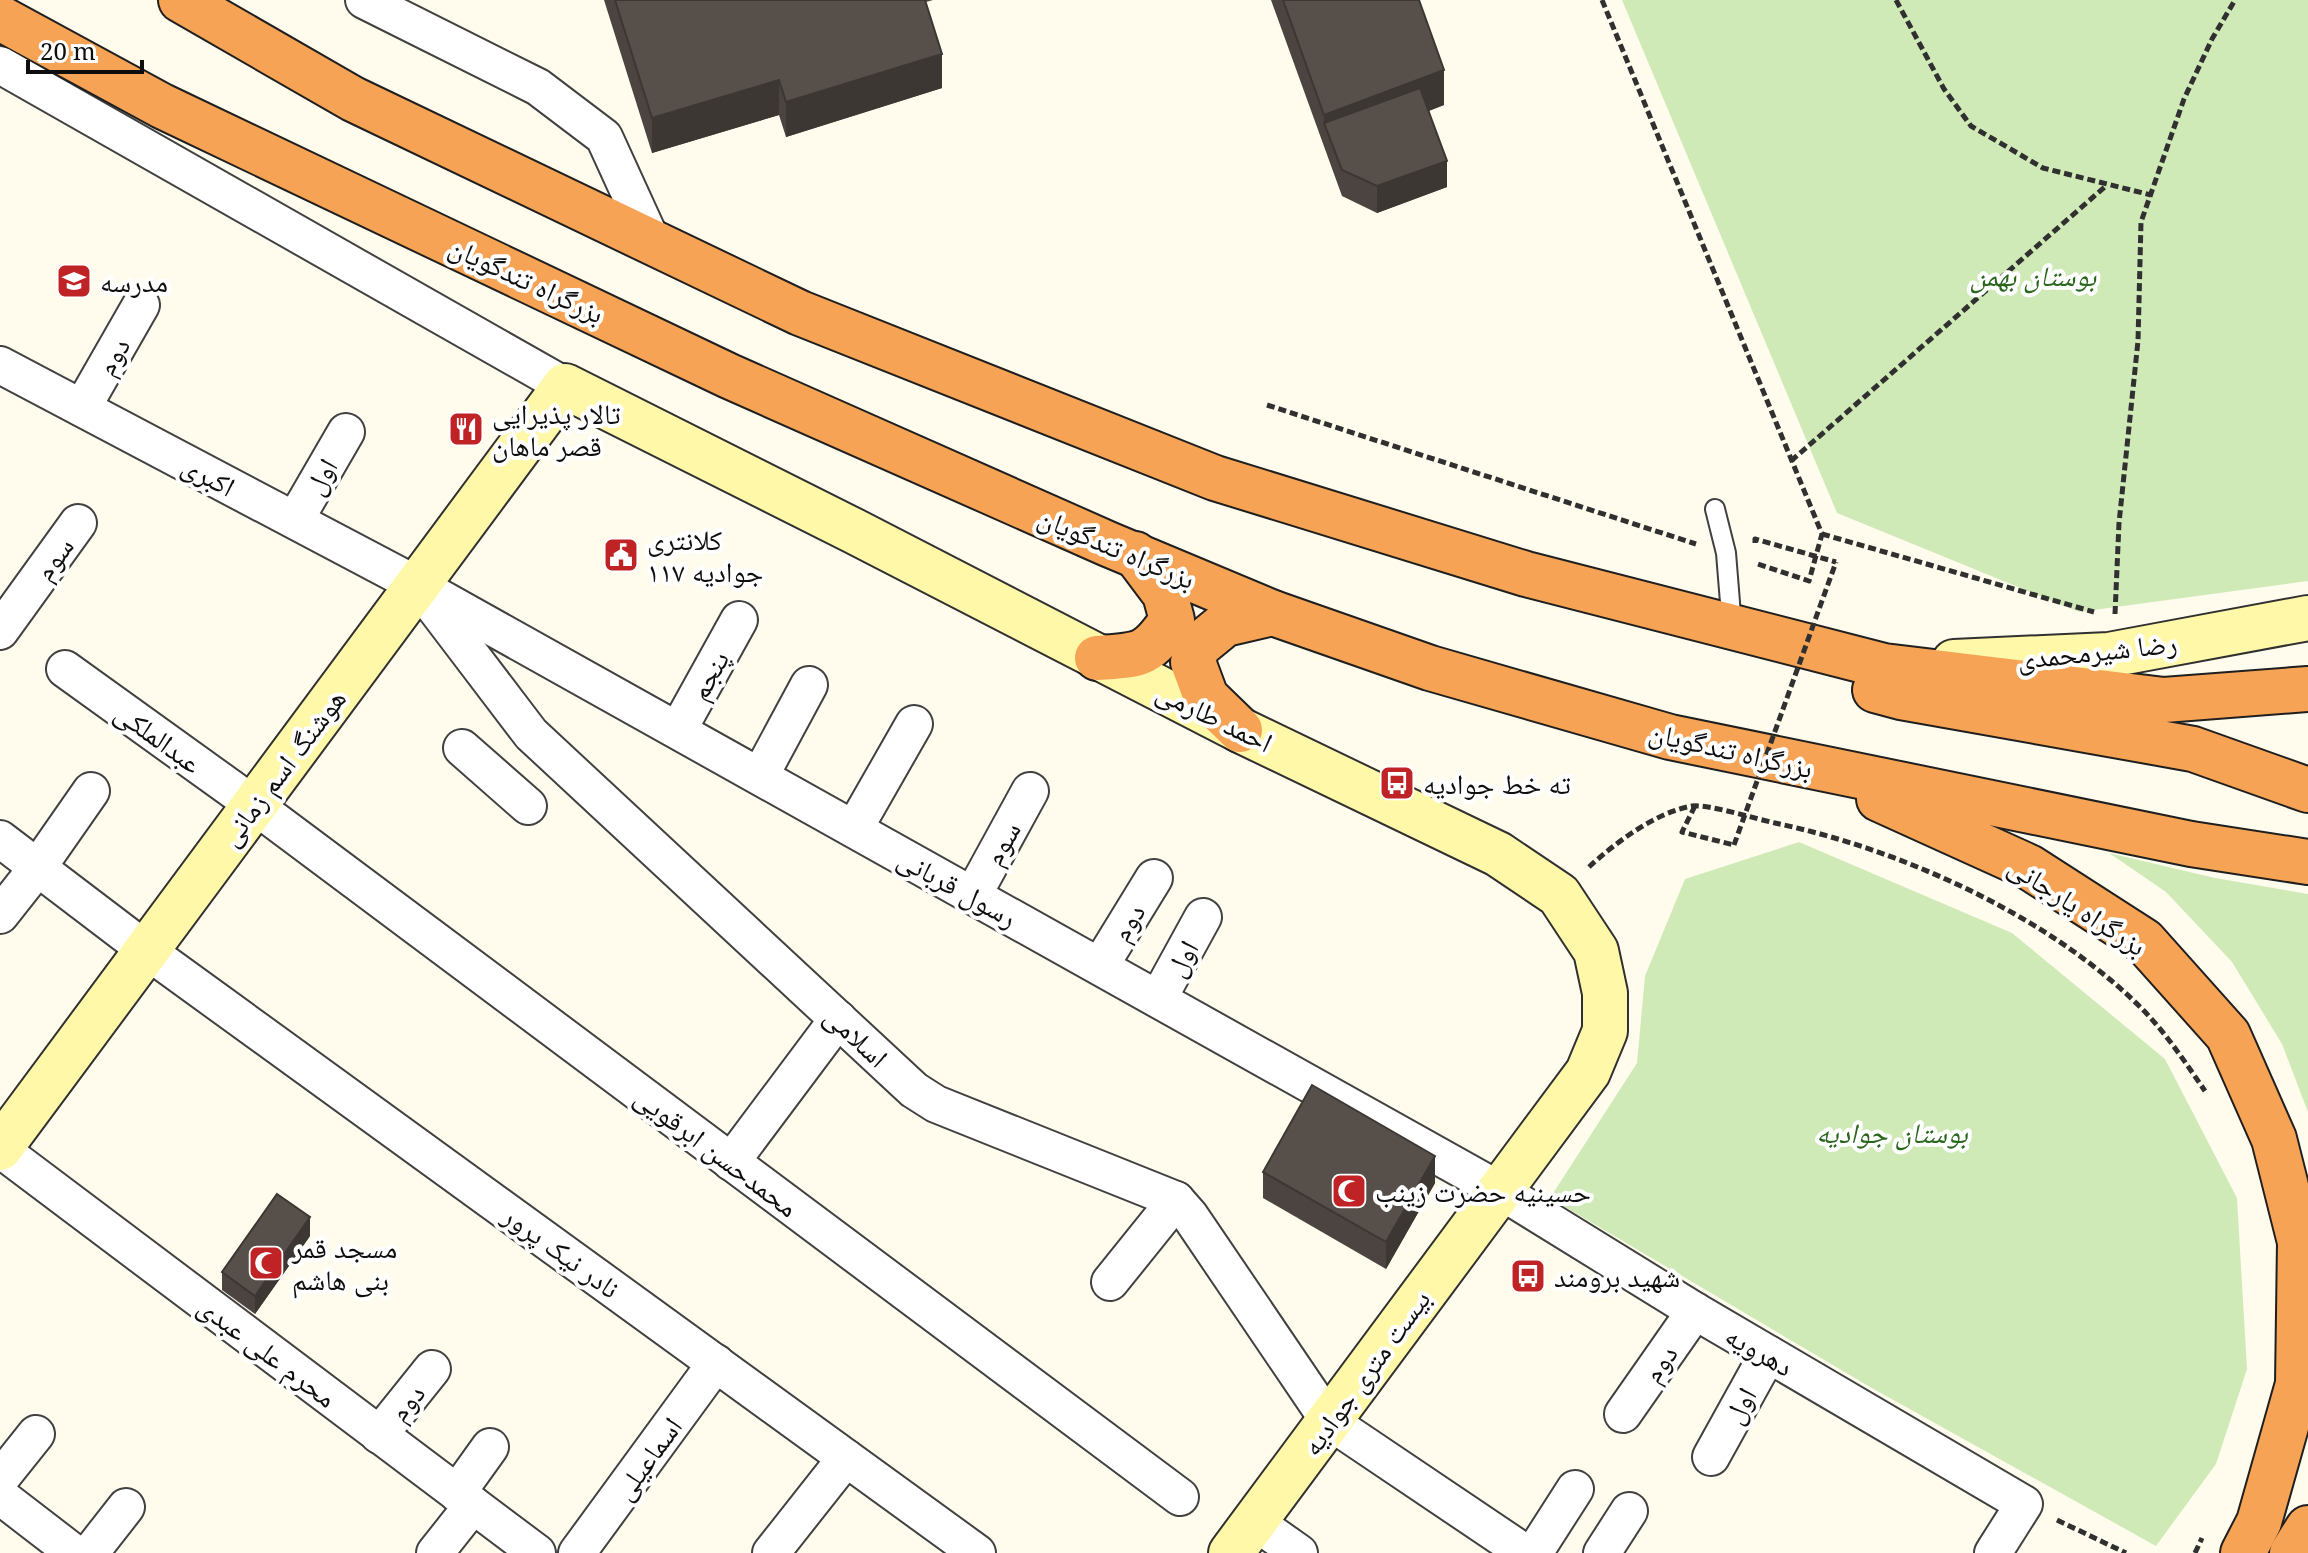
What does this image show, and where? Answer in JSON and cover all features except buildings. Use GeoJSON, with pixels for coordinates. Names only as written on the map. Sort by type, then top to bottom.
{"type":"FeatureCollection","features":[{"type":"Feature","properties":{"kind":"highway"},"geometry":{"type":"LineString","coordinates":[[181,0],[353,99],[800,313],[1215,478],[1526,574],[1732,627],[1892,681],[2164,700],[2308,689]]}},
{"type":"Feature","properties":{"kind":"highway","name":"بزرگراه تندگویان"},"geometry":{"type":"LineString","coordinates":[[0,18],[162,106],[729,376],[1108,544],[1273,613],[1430,668],[1655,733],[2191,844],[2308,862]]}},
{"type":"Feature","properties":{"kind":"highway"},"geometry":{"type":"LineString","coordinates":[[1097,658],[1137,656],[1156,643],[1172,620],[1165,594],[1135,554]]}},
{"type":"Feature","properties":{"kind":"highway"},"geometry":{"type":"LineString","coordinates":[[1660,609],[1765,658],[1892,681],[2193,749],[2308,790]]}},
{"type":"Feature","properties":{"kind":"highway"},"geometry":{"type":"LineString","coordinates":[[1240,730],[1206,697],[1193,662],[1197,647],[1225,624],[1273,613]]}},
{"type":"Feature","properties":{"kind":"highway","name":"بزرگراه یارجانی"},"geometry":{"type":"LineString","coordinates":[[1803,766],[2029,867],[2144,941],[2228,1035],[2274,1139],[2300,1242],[2298,1384],[2259,1522],[2243,1553]]}},
{"type":"Feature","properties":{"kind":"highway"},"geometry":{"type":"LineString","coordinates":[[2292,1553],[2308,1528]]}},
{"type":"Feature","properties":{"kind":"street"},"geometry":{"type":"LineString","coordinates":[[364,0],[538,87],[604,137],[652,242]]}},
{"type":"Feature","properties":{"kind":"street"},"geometry":{"type":"LineString","coordinates":[[0,65],[565,386]]}},
{"type":"Feature","properties":{"kind":"street","name":"دوم"},"geometry":{"type":"LineString","coordinates":[[82,408],[141,305]]}},
{"type":"Feature","properties":{"kind":"street","name":"اکبری"},"geometry":{"type":"LineString","coordinates":[[0,365],[417,585]]}},
{"type":"Feature","properties":{"kind":"street","name":"هوشنگ اسم زمانی"},"geometry":{"type":"LineString","coordinates":[[0,1148],[565,386]]}},
{"type":"Feature","properties":{"kind":"street","name":"احمد طارمی"},"geometry":{"type":"LineString","coordinates":[[565,386],[1240,730],[1498,854],[1559,895],[1596,951],[1605,993],[1605,1031],[1588,1072],[1499,1190]]}},
{"type":"Feature","properties":{"kind":"street","name":"اول"},"geometry":{"type":"LineString","coordinates":[[295,520],[346,432]]}},
{"type":"Feature","properties":{"kind":"street","name":"سوم"},"geometry":{"type":"LineString","coordinates":[[0,631],[78,523]]}},
{"type":"Feature","properties":{"kind":"street","name":"رسول قربانی"},"geometry":{"type":"LineString","coordinates":[[417,585],[1499,1190]]}},
{"type":"Feature","properties":{"kind":"street","name":"اسلامی"},"geometry":{"type":"LineString","coordinates":[[417,585],[531,734],[914,1090],[936,1104],[1176,1200]]}},
{"type":"Feature","properties":{"kind":"street","name":"رضا شیرمحمدی"},"geometry":{"type":"LineString","coordinates":[[1892,681],[2109,655],[2308,618]]}},
{"type":"Feature","properties":{"kind":"street","name":"پنجم"},"geometry":{"type":"LineString","coordinates":[[678,730],[739,620]]}},
{"type":"Feature","properties":{"kind":"street","name":"عبدالملکی"},"geometry":{"type":"LineString","coordinates":[[65,669],[254,805]]}},
{"type":"Feature","properties":{"kind":"street"},"geometry":{"type":"LineString","coordinates":[[760,776],[809,685]]}},
{"type":"Feature","properties":{"kind":"street"},"geometry":{"type":"LineString","coordinates":[[854,829],[914,724]]}},
{"type":"Feature","properties":{"kind":"street"},"geometry":{"type":"LineString","coordinates":[[493,774],[531,734]]}},
{"type":"Feature","properties":{"kind":"street"},"geometry":{"type":"LineString","coordinates":[[462,748],[528,806]]}},
{"type":"Feature","properties":{"kind":"street"},"geometry":{"type":"LineString","coordinates":[[0,915],[91,791]]}},
{"type":"Feature","properties":{"kind":"street","name":"سوم"},"geometry":{"type":"LineString","coordinates":[[973,895],[1030,791]]}},
{"type":"Feature","properties":{"kind":"street","name":"محمدحسن ابرقویی"},"geometry":{"type":"LineString","coordinates":[[254,805],[1180,1497]]}},
{"type":"Feature","properties":{"kind":"street","name":"نادر نیک پرور"},"geometry":{"type":"LineString","coordinates":[[0,839],[146,950],[977,1553]]}},
{"type":"Feature","properties":{"kind":"street","name":"دوم"},"geometry":{"type":"LineString","coordinates":[[1100,966],[1154,878]]}},
{"type":"Feature","properties":{"kind":"street","name":"اول"},"geometry":{"type":"LineString","coordinates":[[1158,999],[1203,917]]}},
{"type":"Feature","properties":{"kind":"street"},"geometry":{"type":"LineString","coordinates":[[731,1162],[838,1019]]}},
{"type":"Feature","properties":{"kind":"street","name":"محرم علی عبدی"},"geometry":{"type":"LineString","coordinates":[[0,1148],[537,1553]]}},
{"type":"Feature","properties":{"kind":"street","name":"دهرویه"},"geometry":{"type":"LineString","coordinates":[[1499,1190],[1695,1311],[2024,1504]]}},
{"type":"Feature","properties":{"kind":"street","name":"بیست متری جوادیه"},"geometry":{"type":"LineString","coordinates":[[1243,1537],[1499,1190]]}},
{"type":"Feature","properties":{"kind":"street"},"geometry":{"type":"LineString","coordinates":[[1110,1282],[1176,1200],[1190,1216],[1329,1421],[1525,1553]]}},
{"type":"Feature","properties":{"kind":"street","name":"دوم"},"geometry":{"type":"LineString","coordinates":[[1623,1414],[1695,1311]]}},
{"type":"Feature","properties":{"kind":"street","name":"اول"},"geometry":{"type":"LineString","coordinates":[[1711,1457],[1768,1354]]}},
{"type":"Feature","properties":{"kind":"street","name":"اسماعیلی"},"geometry":{"type":"LineString","coordinates":[[577,1553],[716,1363]]}},
{"type":"Feature","properties":{"kind":"street","name":"دوم"},"geometry":{"type":"LineString","coordinates":[[379,1435],[432,1369]]}},
{"type":"Feature","properties":{"kind":"street"},"geometry":{"type":"LineString","coordinates":[[0,1479],[36,1434]]}},
{"type":"Feature","properties":{"kind":"street"},"geometry":{"type":"LineString","coordinates":[[435,1553],[490,1447]]}},
{"type":"Feature","properties":{"kind":"street"},"geometry":{"type":"LineString","coordinates":[[771,1553],[846,1458]]}},
{"type":"Feature","properties":{"kind":"street"},"geometry":{"type":"LineString","coordinates":[[1534,1553],[1575,1489]]}},
{"type":"Feature","properties":{"kind":"street"},"geometry":{"type":"LineString","coordinates":[[0,1496],[74,1553]]}},
{"type":"Feature","properties":{"kind":"street"},"geometry":{"type":"LineString","coordinates":[[1993,1553],[2024,1504]]}},
{"type":"Feature","properties":{"kind":"street"},"geometry":{"type":"LineString","coordinates":[[90,1553],[126,1507]]}},
{"type":"Feature","properties":{"kind":"street"},"geometry":{"type":"LineString","coordinates":[[1602,1553],[1629,1511]]}},
{"type":"Feature","properties":{"kind":"street"},"geometry":{"type":"LineString","coordinates":[[1243,1537],[1299,1553]]}},
{"type":"Feature","properties":{"kind":"lane"},"geometry":{"type":"LineString","coordinates":[[1715,509],[1726,553],[1732,627]]}},
{"type":"Feature","properties":{"kind":"path"},"geometry":{"type":"LineString","coordinates":[[1267,405],[1809,581],[1822,534],[1602,0]]}},
{"type":"Feature","properties":{"kind":"path"},"geometry":{"type":"LineString","coordinates":[[1896,0],[1944,89],[1971,126],[2043,168],[2151,195]]}},
{"type":"Feature","properties":{"kind":"path"},"geometry":{"type":"LineString","coordinates":[[1822,534],[2115,618],[2119,523],[2138,341],[2141,222],[2184,99],[2212,39],[2235,0]]}},
{"type":"Feature","properties":{"kind":"path"},"geometry":{"type":"LineString","coordinates":[[1791,461],[2107,185]]}},
{"type":"Feature","properties":{"kind":"path"},"geometry":{"type":"LineString","coordinates":[[1695,806],[1682,832],[1734,845],[1836,562],[1755,539]]}},
{"type":"Feature","properties":{"kind":"path"},"geometry":{"type":"LineString","coordinates":[[1559,895],[1616,843],[1672,812],[1695,806],[1798,828],[1914,865],[2017,914],[2086,961],[2134,1001],[2175,1046],[2206,1093]]}},
{"type":"Feature","properties":{"kind":"path"},"geometry":{"type":"LineString","coordinates":[[2024,1504],[2126,1553]]}},
{"type":"Feature","properties":{"kind":"path"},"geometry":{"type":"LineString","coordinates":[[2195,1553],[2209,1526]]}},
{"type":"Feature","properties":{"kind":"green space","name":"بوستان بهمن"},"geometry":{"type":"Polygon","coordinates":[[[1622,0],[2308,0],[2308,581],[2079,612],[1837,513],[1622,0]]]}},
{"type":"Feature","properties":{"kind":"green space","name":"بوستان جوادیه"},"geometry":{"type":"Polygon","coordinates":[[[1799,842],[2012,933],[2165,1059],[2237,1198],[2247,1369],[2216,1464],[2156,1546],[1870,1387],[1550,1198],[1637,1063],[1645,976],[1685,879],[1799,842]]]}},
{"type":"Feature","properties":{"kind":"green space"},"geometry":{"type":"Polygon","coordinates":[[[2109,853],[2215,878],[2308,894],[2308,1112],[2282,1044],[2232,962],[2166,892],[2109,853]]]}},
{"type":"Feature","properties":{"kind":"place","name":"مدرسه"},"geometry":{"type":"Point","coordinates":[74,281]}},
{"type":"Feature","properties":{"kind":"place","name":"تالار پذیرایی قصر ماهان"},"geometry":{"type":"Point","coordinates":[466,429]}},
{"type":"Feature","properties":{"kind":"place","name":"کلانتری ۱۱۷ جوادیه"},"geometry":{"type":"Point","coordinates":[621,555]}},
{"type":"Feature","properties":{"kind":"place","name":"ته خط جوادیه"},"geometry":{"type":"Point","coordinates":[1397,783]}},
{"type":"Feature","properties":{"kind":"place","name":"حسینیه حضرت زینب"},"geometry":{"type":"Point","coordinates":[1349,1191]}},
{"type":"Feature","properties":{"kind":"place","name":"مسجد قمر بنی هاشم"},"geometry":{"type":"Point","coordinates":[266,1263]}},
{"type":"Feature","properties":{"kind":"place","name":"شهید برومند"},"geometry":{"type":"Point","coordinates":[1528,1276]}}]}
